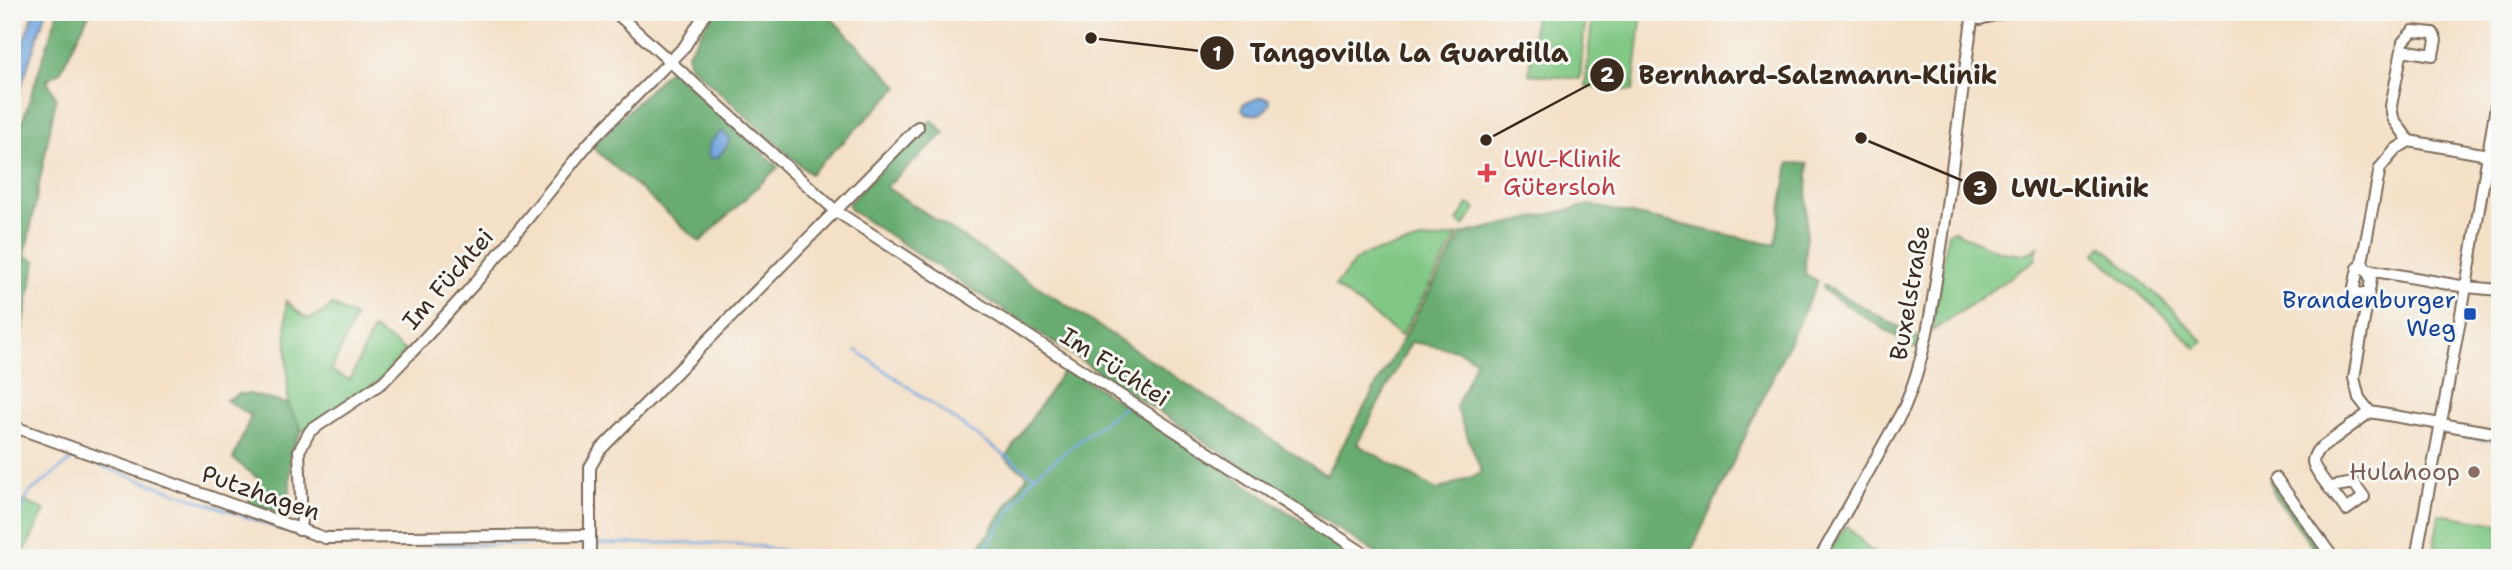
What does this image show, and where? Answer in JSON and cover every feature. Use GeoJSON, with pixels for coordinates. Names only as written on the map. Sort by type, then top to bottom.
{"type":"FeatureCollection","features":[{"type":"Feature","properties":{"kind":"street","name":"Im Füchtei"},"geometry":{"type":"LineString","coordinates":[[615,12],[836,211],[1371,558]]}},
{"type":"Feature","properties":{"kind":"street"},"geometry":{"type":"LineString","coordinates":[[671,62],[685,46],[706,12]]}},
{"type":"Feature","properties":{"kind":"street"},"geometry":{"type":"LineString","coordinates":[[1973,15],[1980,19],[2005,12]]}},
{"type":"Feature","properties":{"kind":"street","name":"Buxelstraße"},"geometry":{"type":"LineString","coordinates":[[1820,558],[1904,408],[1915,383],[1936,281],[1973,15]]}},
{"type":"Feature","properties":{"kind":"street"},"geometry":{"type":"LineString","coordinates":[[2402,50],[2391,112],[2409,141]]}},
{"type":"Feature","properties":{"kind":"street","name":"Im Füchtei"},"geometry":{"type":"LineString","coordinates":[[299,530],[302,521],[299,451],[310,431],[383,382],[476,282],[588,144],[671,62]]}},
{"type":"Feature","properties":{"kind":"street"},"geometry":{"type":"LineString","coordinates":[[2416,558],[2466,287],[2500,82]]}},
{"type":"Feature","properties":{"kind":"street"},"geometry":{"type":"LineString","coordinates":[[590,558],[590,467],[600,450],[918,127]]}},
{"type":"Feature","properties":{"kind":"street"},"geometry":{"type":"LineString","coordinates":[[2367,270],[2362,262],[2380,168],[2396,149],[2409,141],[2488,155],[2500,160]]}},
{"type":"Feature","properties":{"kind":"street"},"geometry":{"type":"LineString","coordinates":[[2500,290],[2466,287],[2358,268],[2353,292],[2368,295],[2354,378],[2359,398],[2370,412],[2439,426],[2500,434]]}},
{"type":"Feature","properties":{"kind":"street"},"geometry":{"type":"LineString","coordinates":[[2330,487],[2314,465],[2313,458],[2317,451],[2370,412]]}},
{"type":"Feature","properties":{"kind":"street","name":"Putzhagen"},"geometry":{"type":"LineString","coordinates":[[12,426],[326,538],[590,535]]}},
{"type":"Feature","properties":{"kind":"street"},"geometry":{"type":"LineString","coordinates":[[2276,478],[2333,558]]}},
{"type":"Feature","properties":{"kind":"green space"},"geometry":{"type":"Polygon","coordinates":[[[58,12],[90,12],[60,72],[47,80],[56,98],[25,256],[36,261],[12,380],[12,154],[58,12]]]}},
{"type":"Feature","properties":{"kind":"green space"},"geometry":{"type":"Polygon","coordinates":[[[714,12],[825,12],[899,87],[810,174],[689,64],[688,53],[714,12]]]}},
{"type":"Feature","properties":{"kind":"green space"},"geometry":{"type":"Polygon","coordinates":[[[1535,12],[1586,12],[1580,79],[1529,74],[1535,12]]]}},
{"type":"Feature","properties":{"kind":"green space"},"geometry":{"type":"Polygon","coordinates":[[[1593,12],[1642,12],[1633,91],[1585,86],[1593,12]]]}},
{"type":"Feature","properties":{"kind":"green space"},"geometry":{"type":"Polygon","coordinates":[[[670,69],[778,167],[700,242],[592,147],[670,69]]]}},
{"type":"Feature","properties":{"kind":"green space"},"geometry":{"type":"Polygon","coordinates":[[[932,120],[945,133],[886,187],[1326,475],[1462,234],[1590,205],[1775,245],[1789,163],[1808,164],[1805,274],[1818,281],[1688,558],[1383,558],[851,210],[848,204],[910,139],[932,120]],[[1411,342],[1357,444],[1437,490],[1482,473],[1456,407],[1476,360],[1457,350],[1411,342]]]}},
{"type":"Feature","properties":{"kind":"green space"},"geometry":{"type":"Polygon","coordinates":[[[1468,204],[1476,209],[1464,226],[1457,221],[1468,204]]]}},
{"type":"Feature","properties":{"kind":"green space"},"geometry":{"type":"Polygon","coordinates":[[[1953,230],[2008,253],[2029,252],[2038,247],[2035,260],[1932,331],[1948,233],[1953,230]]]}},
{"type":"Feature","properties":{"kind":"green space"},"geometry":{"type":"Polygon","coordinates":[[[1458,235],[1401,336],[1335,286],[1355,261],[1366,254],[1425,239],[1458,235]]]}},
{"type":"Feature","properties":{"kind":"green space"},"geometry":{"type":"Polygon","coordinates":[[[2102,246],[2169,306],[2204,342],[2196,348],[2095,254],[2102,246]]]}},
{"type":"Feature","properties":{"kind":"green space"},"geometry":{"type":"Polygon","coordinates":[[[1823,285],[1921,339],[1919,346],[1914,348],[1823,290],[1823,285]]]}},
{"type":"Feature","properties":{"kind":"green space"},"geometry":{"type":"Polygon","coordinates":[[[286,301],[307,319],[321,314],[332,305],[355,317],[331,371],[350,380],[373,329],[406,351],[380,380],[302,431],[288,404],[286,301]]]}},
{"type":"Feature","properties":{"kind":"green space"},"geometry":{"type":"Polygon","coordinates":[[[1066,367],[1358,558],[972,558],[1028,475],[1005,458],[1066,367]]]}},
{"type":"Feature","properties":{"kind":"green space"},"geometry":{"type":"Polygon","coordinates":[[[239,394],[250,394],[288,404],[302,431],[290,451],[290,517],[248,503],[259,479],[233,459],[251,416],[226,400],[239,394]]]}},
{"type":"Feature","properties":{"kind":"green space"},"geometry":{"type":"Polygon","coordinates":[[[2270,480],[2331,558],[2299,558],[2313,547],[2272,491],[2270,480]]]}},
{"type":"Feature","properties":{"kind":"green space"},"geometry":{"type":"Polygon","coordinates":[[[12,497],[45,510],[21,558],[12,558],[12,497]]]}},
{"type":"Feature","properties":{"kind":"green space"},"geometry":{"type":"Polygon","coordinates":[[[2439,514],[2500,524],[2500,558],[2432,558],[2439,514]]]}},
{"type":"Feature","properties":{"kind":"green space"},"geometry":{"type":"Polygon","coordinates":[[[1846,525],[1878,558],[1825,558],[1846,525]]]}},
{"type":"Feature","properties":{"kind":"water"},"geometry":{"type":"Polygon","coordinates":[[[34,12],[46,12],[12,113],[12,73],[34,12]]]}},
{"type":"Feature","properties":{"kind":"water"},"geometry":{"type":"Polygon","coordinates":[[[1261,97],[1269,99],[1270,104],[1265,110],[1259,114],[1245,113],[1243,104],[1261,97]]]}},
{"type":"Feature","properties":{"kind":"water"},"geometry":{"type":"Polygon","coordinates":[[[722,131],[730,138],[726,147],[717,158],[710,158],[710,142],[722,131]]]}},
{"type":"Feature","properties":{"kind":"waterway"},"geometry":{"type":"LineString","coordinates":[[856,350],[1034,476]]}},
{"type":"Feature","properties":{"kind":"waterway"},"geometry":{"type":"LineString","coordinates":[[979,558],[1034,476],[1125,406]]}},
{"type":"Feature","properties":{"kind":"waterway"},"geometry":{"type":"LineString","coordinates":[[2461,436],[2500,442]]}},
{"type":"Feature","properties":{"kind":"waterway"},"geometry":{"type":"LineString","coordinates":[[12,539],[29,493],[75,457],[326,545],[583,544]]}},
{"type":"Feature","properties":{"kind":"waterway"},"geometry":{"type":"LineString","coordinates":[[599,544],[733,544],[786,551],[810,558]]}},
{"type":"Feature","properties":{"kind":"place","name":"Tangovilla La Guardilla"},"geometry":{"type":"Point","coordinates":[1091,38]}},
{"type":"Feature","properties":{"kind":"place","name":"LWL-Klinik"},"geometry":{"type":"Point","coordinates":[1861,138]}},
{"type":"Feature","properties":{"kind":"place","name":"Bernhard-Salzmann-Klinik"},"geometry":{"type":"Point","coordinates":[1486,140]}},
{"type":"Feature","properties":{"kind":"place","name":"LWL-Klinik Gütersloh"},"geometry":{"type":"Point","coordinates":[1487,173]}},
{"type":"Feature","properties":{"kind":"place","name":"Brandenburger Weg"},"geometry":{"type":"Point","coordinates":[2470,314]}},
{"type":"Feature","properties":{"kind":"place","name":"Hulahoop"},"geometry":{"type":"Point","coordinates":[2474,472]}}]}
